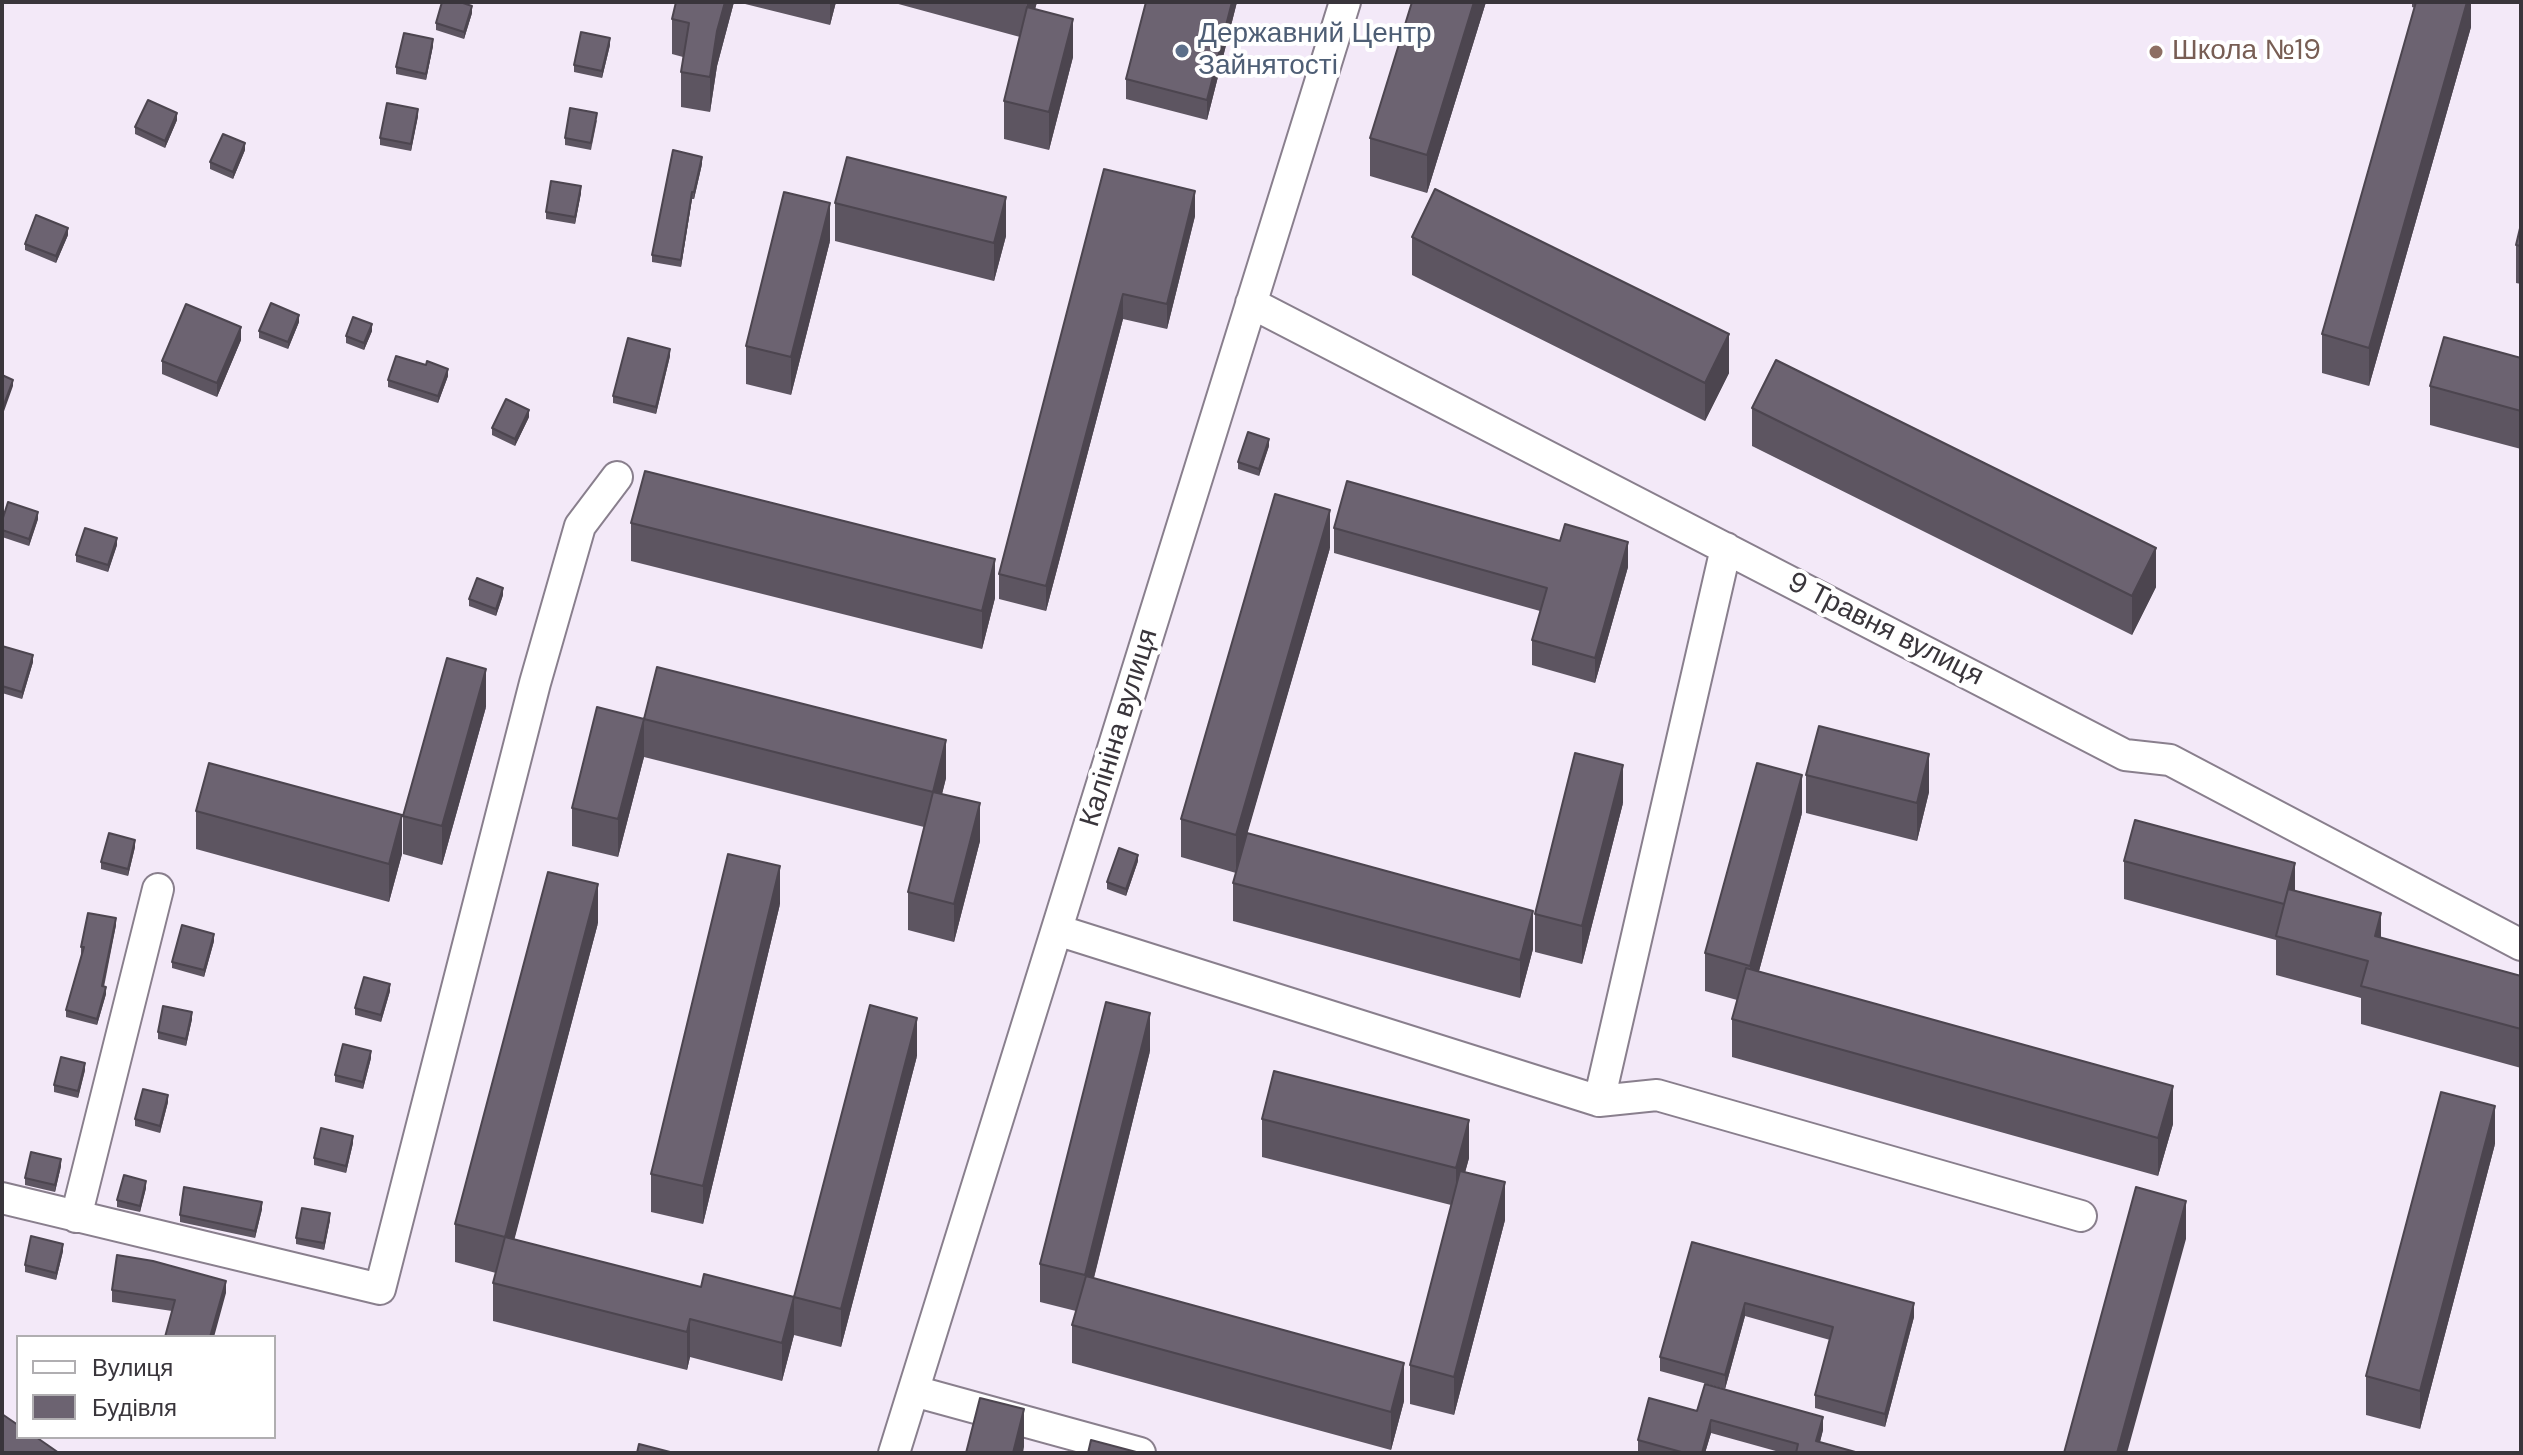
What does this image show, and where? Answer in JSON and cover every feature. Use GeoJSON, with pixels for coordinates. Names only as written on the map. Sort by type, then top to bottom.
{"type":"FeatureCollection","features":[{"type":"Feature","properties":{"kind":"street","name":"Калініна вулиця"},"geometry":{"type":"LineString","coordinates":[[894,1453],[1345,2]]}},
{"type":"Feature","properties":{"kind":"street","name":"9 Травня вулиця"},"geometry":{"type":"LineString","coordinates":[[1251,303],[2125,755],[2170,760],[2521,945]]}},
{"type":"Feature","properties":{"kind":"street"},"geometry":{"type":"LineString","coordinates":[[2,1198],[380,1289],[535,683],[580,526],[617,477]]}},
{"type":"Feature","properties":{"kind":"street"},"geometry":{"type":"LineString","coordinates":[[1599,1101],[1726,548]]}},
{"type":"Feature","properties":{"kind":"street"},"geometry":{"type":"LineString","coordinates":[[76,1217],[158,889]]}},
{"type":"Feature","properties":{"kind":"street"},"geometry":{"type":"LineString","coordinates":[[1057,930],[1599,1101],[1657,1095],[2081,1216]]}},
{"type":"Feature","properties":{"kind":"street"},"geometry":{"type":"LineString","coordinates":[[914,1391],[1140,1453]]}},
{"type":"Feature","properties":{"kind":"building"},"geometry":{"type":"Polygon","coordinates":[[[442,2],[472,6],[464,32],[436,23],[442,2]]]}},
{"type":"Feature","properties":{"kind":"building"},"geometry":{"type":"Polygon","coordinates":[[[676,2],[725,2],[710,77],[681,72],[689,23],[672,19],[676,2]]]}},
{"type":"Feature","properties":{"kind":"building","name":"Державний Центр Зайнятості"},"geometry":{"type":"Polygon","coordinates":[[[1146,2],[1232,2],[1207,100],[1126,79],[1146,2]]]}},
{"type":"Feature","properties":{"kind":"building"},"geometry":{"type":"Polygon","coordinates":[[[1412,2],[1474,2],[1427,155],[1370,138],[1412,2]]]}},
{"type":"Feature","properties":{"kind":"building"},"geometry":{"type":"Polygon","coordinates":[[[2416,2],[2467,2],[2369,348],[2322,334],[2416,2]]]}},
{"type":"Feature","properties":{"kind":"building"},"geometry":{"type":"Polygon","coordinates":[[[1027,7],[1073,19],[1049,112],[1004,101],[1027,7]]]}},
{"type":"Feature","properties":{"kind":"building"},"geometry":{"type":"Polygon","coordinates":[[[581,32],[610,38],[602,71],[574,65],[581,32]]]}},
{"type":"Feature","properties":{"kind":"building"},"geometry":{"type":"Polygon","coordinates":[[[404,33],[433,39],[426,74],[396,67],[404,33]]]}},
{"type":"Feature","properties":{"kind":"building"},"geometry":{"type":"Polygon","coordinates":[[[148,100],[177,113],[165,141],[135,127],[148,100]]]}},
{"type":"Feature","properties":{"kind":"building"},"geometry":{"type":"Polygon","coordinates":[[[387,103],[418,109],[411,144],[380,138],[387,103]]]}},
{"type":"Feature","properties":{"kind":"building"},"geometry":{"type":"Polygon","coordinates":[[[570,108],[597,113],[591,143],[565,138],[570,108]]]}},
{"type":"Feature","properties":{"kind":"building"},"geometry":{"type":"Polygon","coordinates":[[[223,134],[245,143],[233,172],[210,162],[223,134]]]}},
{"type":"Feature","properties":{"kind":"building"},"geometry":{"type":"Polygon","coordinates":[[[673,150],[702,157],[692,192],[681,260],[652,255],[673,150]]]}},
{"type":"Feature","properties":{"kind":"building"},"geometry":{"type":"Polygon","coordinates":[[[847,157],[1006,197],[994,243],[835,203],[847,157]]]}},
{"type":"Feature","properties":{"kind":"building"},"geometry":{"type":"Polygon","coordinates":[[[1104,169],[1195,191],[1167,304],[1123,294],[1046,586],[999,574],[1104,169]]]}},
{"type":"Feature","properties":{"kind":"building"},"geometry":{"type":"Polygon","coordinates":[[[551,181],[581,186],[575,217],[546,212],[551,181]]]}},
{"type":"Feature","properties":{"kind":"building"},"geometry":{"type":"Polygon","coordinates":[[[1435,189],[1729,334],[1705,383],[1412,237],[1435,189]]]}},
{"type":"Feature","properties":{"kind":"building"},"geometry":{"type":"Polygon","coordinates":[[[784,192],[830,203],[791,357],[746,346],[784,192]]]}},
{"type":"Feature","properties":{"kind":"building"},"geometry":{"type":"Polygon","coordinates":[[[36,215],[68,228],[56,256],[25,244],[36,215]]]}},
{"type":"Feature","properties":{"kind":"building"},"geometry":{"type":"Polygon","coordinates":[[[2521,224],[2521,246],[2516,245],[2521,224]]]}},
{"type":"Feature","properties":{"kind":"building"},"geometry":{"type":"Polygon","coordinates":[[[271,303],[299,315],[288,342],[259,331],[271,303]]]}},
{"type":"Feature","properties":{"kind":"building"},"geometry":{"type":"Polygon","coordinates":[[[186,304],[241,327],[217,383],[162,361],[186,304]]]}},
{"type":"Feature","properties":{"kind":"building"},"geometry":{"type":"Polygon","coordinates":[[[353,317],[372,324],[364,343],[346,336],[353,317]]]}},
{"type":"Feature","properties":{"kind":"building"},"geometry":{"type":"Polygon","coordinates":[[[2444,337],[2521,358],[2521,411],[2430,386],[2444,337]]]}},
{"type":"Feature","properties":{"kind":"building"},"geometry":{"type":"Polygon","coordinates":[[[628,338],[670,349],[656,407],[613,396],[628,338]]]}},
{"type":"Feature","properties":{"kind":"building"},"geometry":{"type":"Polygon","coordinates":[[[396,356],[426,365],[427,361],[448,369],[438,396],[388,380],[396,356]]]}},
{"type":"Feature","properties":{"kind":"building"},"geometry":{"type":"Polygon","coordinates":[[[1776,360],[2156,548],[2132,596],[1752,408],[1776,360]]]}},
{"type":"Feature","properties":{"kind":"building"},"geometry":{"type":"Polygon","coordinates":[[[2,375],[13,380],[3,407],[2,407],[2,375]]]}},
{"type":"Feature","properties":{"kind":"building"},"geometry":{"type":"Polygon","coordinates":[[[506,399],[529,410],[515,439],[492,428],[506,399]]]}},
{"type":"Feature","properties":{"kind":"building"},"geometry":{"type":"Polygon","coordinates":[[[1248,432],[1269,439],[1259,469],[1238,462],[1248,432]]]}},
{"type":"Feature","properties":{"kind":"building"},"geometry":{"type":"Polygon","coordinates":[[[645,471],[995,559],[982,611],[631,523],[645,471]]]}},
{"type":"Feature","properties":{"kind":"building"},"geometry":{"type":"Polygon","coordinates":[[[1347,481],[1560,541],[1565,524],[1628,542],[1595,658],[1532,640],[1547,588],[1334,528],[1347,481]]]}},
{"type":"Feature","properties":{"kind":"building"},"geometry":{"type":"Polygon","coordinates":[[[1275,494],[1330,510],[1236,835],[1181,819],[1275,494]]]}},
{"type":"Feature","properties":{"kind":"building"},"geometry":{"type":"Polygon","coordinates":[[[8,502],[38,512],[29,539],[2,530],[8,502]]]}},
{"type":"Feature","properties":{"kind":"building"},"geometry":{"type":"Polygon","coordinates":[[[85,528],[117,538],[108,565],[76,555],[85,528]]]}},
{"type":"Feature","properties":{"kind":"building"},"geometry":{"type":"Polygon","coordinates":[[[477,578],[503,588],[496,609],[469,599],[477,578]]]}},
{"type":"Feature","properties":{"kind":"building"},"geometry":{"type":"Polygon","coordinates":[[[2,646],[33,655],[22,692],[2,686],[2,646]]]}},
{"type":"Feature","properties":{"kind":"building"},"geometry":{"type":"Polygon","coordinates":[[[447,658],[486,669],[442,826],[403,816],[447,658]]]}},
{"type":"Feature","properties":{"kind":"building"},"geometry":{"type":"Polygon","coordinates":[[[657,667],[946,740],[933,792],[644,719],[657,667]]]}},
{"type":"Feature","properties":{"kind":"building"},"geometry":{"type":"Polygon","coordinates":[[[597,707],[644,719],[618,819],[572,808],[597,707]]]}},
{"type":"Feature","properties":{"kind":"building"},"geometry":{"type":"Polygon","coordinates":[[[1819,726],[1929,754],[1917,803],[1806,775],[1819,726]]]}},
{"type":"Feature","properties":{"kind":"building"},"geometry":{"type":"Polygon","coordinates":[[[1575,753],[1623,765],[1582,926],[1535,914],[1575,753]]]}},
{"type":"Feature","properties":{"kind":"building"},"geometry":{"type":"Polygon","coordinates":[[[209,763],[402,815],[389,864],[196,811],[209,763]]]}},
{"type":"Feature","properties":{"kind":"building"},"geometry":{"type":"Polygon","coordinates":[[[1757,763],[1802,775],[1750,966],[1705,953],[1757,763]]]}},
{"type":"Feature","properties":{"kind":"building"},"geometry":{"type":"Polygon","coordinates":[[[933,792],[980,803],[954,904],[908,892],[933,792]]]}},
{"type":"Feature","properties":{"kind":"building"},"geometry":{"type":"Polygon","coordinates":[[[2135,820],[2295,863],[2284,904],[2124,861],[2135,820]]]}},
{"type":"Feature","properties":{"kind":"building"},"geometry":{"type":"Polygon","coordinates":[[[109,833],[135,840],[128,869],[101,862],[109,833]]]}},
{"type":"Feature","properties":{"kind":"building"},"geometry":{"type":"Polygon","coordinates":[[[1247,833],[1533,911],[1520,960],[1233,883],[1247,833]]]}},
{"type":"Feature","properties":{"kind":"building"},"geometry":{"type":"Polygon","coordinates":[[[1119,848],[1138,855],[1126,889],[1107,882],[1119,848]]]}},
{"type":"Feature","properties":{"kind":"building"},"geometry":{"type":"Polygon","coordinates":[[[728,854],[780,866],[703,1186],[651,1174],[728,854]]]}},
{"type":"Feature","properties":{"kind":"building"},"geometry":{"type":"Polygon","coordinates":[[[548,872],[598,884],[505,1237],[455,1224],[548,872]]]}},
{"type":"Feature","properties":{"kind":"building"},"geometry":{"type":"Polygon","coordinates":[[[2288,889],[2381,913],[2375,936],[2521,976],[2521,1029],[2361,986],[2368,961],[2276,936],[2288,889]]]}},
{"type":"Feature","properties":{"kind":"building"},"geometry":{"type":"Polygon","coordinates":[[[88,913],[116,918],[102,986],[106,987],[97,1019],[66,1010],[84,947],[81,947],[88,913]]]}},
{"type":"Feature","properties":{"kind":"building"},"geometry":{"type":"Polygon","coordinates":[[[182,925],[214,934],[204,970],[172,962],[182,925]]]}},
{"type":"Feature","properties":{"kind":"building"},"geometry":{"type":"Polygon","coordinates":[[[1746,968],[2173,1086],[2158,1138],[1732,1019],[1746,968]]]}},
{"type":"Feature","properties":{"kind":"building"},"geometry":{"type":"Polygon","coordinates":[[[364,977],[390,984],[381,1015],[355,1008],[364,977]]]}},
{"type":"Feature","properties":{"kind":"building"},"geometry":{"type":"Polygon","coordinates":[[[1106,1002],[1150,1013],[1085,1275],[1040,1264],[1106,1002]]]}},
{"type":"Feature","properties":{"kind":"building"},"geometry":{"type":"Polygon","coordinates":[[[870,1005],[917,1018],[841,1309],[794,1297],[870,1005]]]}},
{"type":"Feature","properties":{"kind":"building"},"geometry":{"type":"Polygon","coordinates":[[[163,1006],[192,1012],[186,1039],[158,1032],[163,1006]]]}},
{"type":"Feature","properties":{"kind":"building"},"geometry":{"type":"Polygon","coordinates":[[[343,1044],[371,1051],[363,1082],[335,1075],[343,1044]]]}},
{"type":"Feature","properties":{"kind":"building"},"geometry":{"type":"Polygon","coordinates":[[[61,1057],[85,1063],[78,1091],[54,1085],[61,1057]]]}},
{"type":"Feature","properties":{"kind":"building"},"geometry":{"type":"Polygon","coordinates":[[[1274,1071],[1469,1120],[1456,1168],[1262,1119],[1274,1071]]]}},
{"type":"Feature","properties":{"kind":"building"},"geometry":{"type":"Polygon","coordinates":[[[143,1089],[168,1095],[160,1126],[135,1119],[143,1089]]]}},
{"type":"Feature","properties":{"kind":"building"},"geometry":{"type":"Polygon","coordinates":[[[2441,1092],[2495,1106],[2420,1391],[2366,1376],[2441,1092]]]}},
{"type":"Feature","properties":{"kind":"building"},"geometry":{"type":"Polygon","coordinates":[[[321,1128],[353,1136],[346,1166],[314,1158],[321,1128]]]}},
{"type":"Feature","properties":{"kind":"building"},"geometry":{"type":"Polygon","coordinates":[[[31,1152],[61,1159],[55,1185],[25,1178],[31,1152]]]}},
{"type":"Feature","properties":{"kind":"building"},"geometry":{"type":"Polygon","coordinates":[[[1460,1171],[1505,1182],[1454,1377],[1410,1365],[1460,1171]]]}},
{"type":"Feature","properties":{"kind":"building"},"geometry":{"type":"Polygon","coordinates":[[[124,1175],[146,1181],[140,1206],[117,1200],[124,1175]]]}},
{"type":"Feature","properties":{"kind":"building"},"geometry":{"type":"Polygon","coordinates":[[[184,1187],[262,1202],[255,1231],[180,1215],[184,1187]]]}},
{"type":"Feature","properties":{"kind":"building"},"geometry":{"type":"Polygon","coordinates":[[[2136,1187],[2186,1201],[2117,1453],[2064,1453],[2136,1187]]]}},
{"type":"Feature","properties":{"kind":"building"},"geometry":{"type":"Polygon","coordinates":[[[302,1208],[330,1213],[324,1243],[296,1238],[302,1208]]]}},
{"type":"Feature","properties":{"kind":"building"},"geometry":{"type":"Polygon","coordinates":[[[31,1236],[63,1244],[56,1273],[25,1265],[31,1236]]]}},
{"type":"Feature","properties":{"kind":"building"},"geometry":{"type":"Polygon","coordinates":[[[505,1237],[701,1287],[704,1274],[794,1297],[782,1343],[690,1319],[687,1332],[493,1283],[505,1237]]]}},
{"type":"Feature","properties":{"kind":"building"},"geometry":{"type":"Polygon","coordinates":[[[1692,1242],[1914,1303],[1885,1414],[1815,1395],[1833,1327],[1745,1303],[1725,1375],[1660,1357],[1692,1242]]]}},
{"type":"Feature","properties":{"kind":"building"},"geometry":{"type":"Polygon","coordinates":[[[117,1255],[153,1261],[226,1281],[211,1335],[166,1335],[175,1300],[112,1290],[117,1255]]]}},
{"type":"Feature","properties":{"kind":"building"},"geometry":{"type":"Polygon","coordinates":[[[1086,1276],[1404,1363],[1391,1412],[1072,1325],[1086,1276]]]}},
{"type":"Feature","properties":{"kind":"building"},"geometry":{"type":"Polygon","coordinates":[[[1705,1384],[1823,1417],[1816,1441],[1859,1453],[1796,1453],[1798,1444],[1711,1420],[1702,1453],[1685,1453],[1638,1440],[1649,1398],[1697,1411],[1705,1384]]]}},
{"type":"Feature","properties":{"kind":"building"},"geometry":{"type":"Polygon","coordinates":[[[980,1398],[1024,1409],[1013,1453],[966,1453],[980,1398]]]}},
{"type":"Feature","properties":{"kind":"building"},"geometry":{"type":"Polygon","coordinates":[[[2,1414],[16,1424],[16,1439],[39,1439],[59,1453],[2,1453],[2,1414]]]}},
{"type":"Feature","properties":{"kind":"building"},"geometry":{"type":"Polygon","coordinates":[[[1091,1440],[1140,1453],[1088,1453],[1091,1440]]]}},
{"type":"Feature","properties":{"kind":"building"},"geometry":{"type":"Polygon","coordinates":[[[639,1444],[674,1453],[637,1453],[639,1444]]]}},
{"type":"Feature","properties":{"kind":"place","name":"Державний Центр Зайнятості"},"geometry":{"type":"Point","coordinates":[1182,51]}},
{"type":"Feature","properties":{"kind":"place","name":"Школа №19"},"geometry":{"type":"Point","coordinates":[2156,52]}}]}
